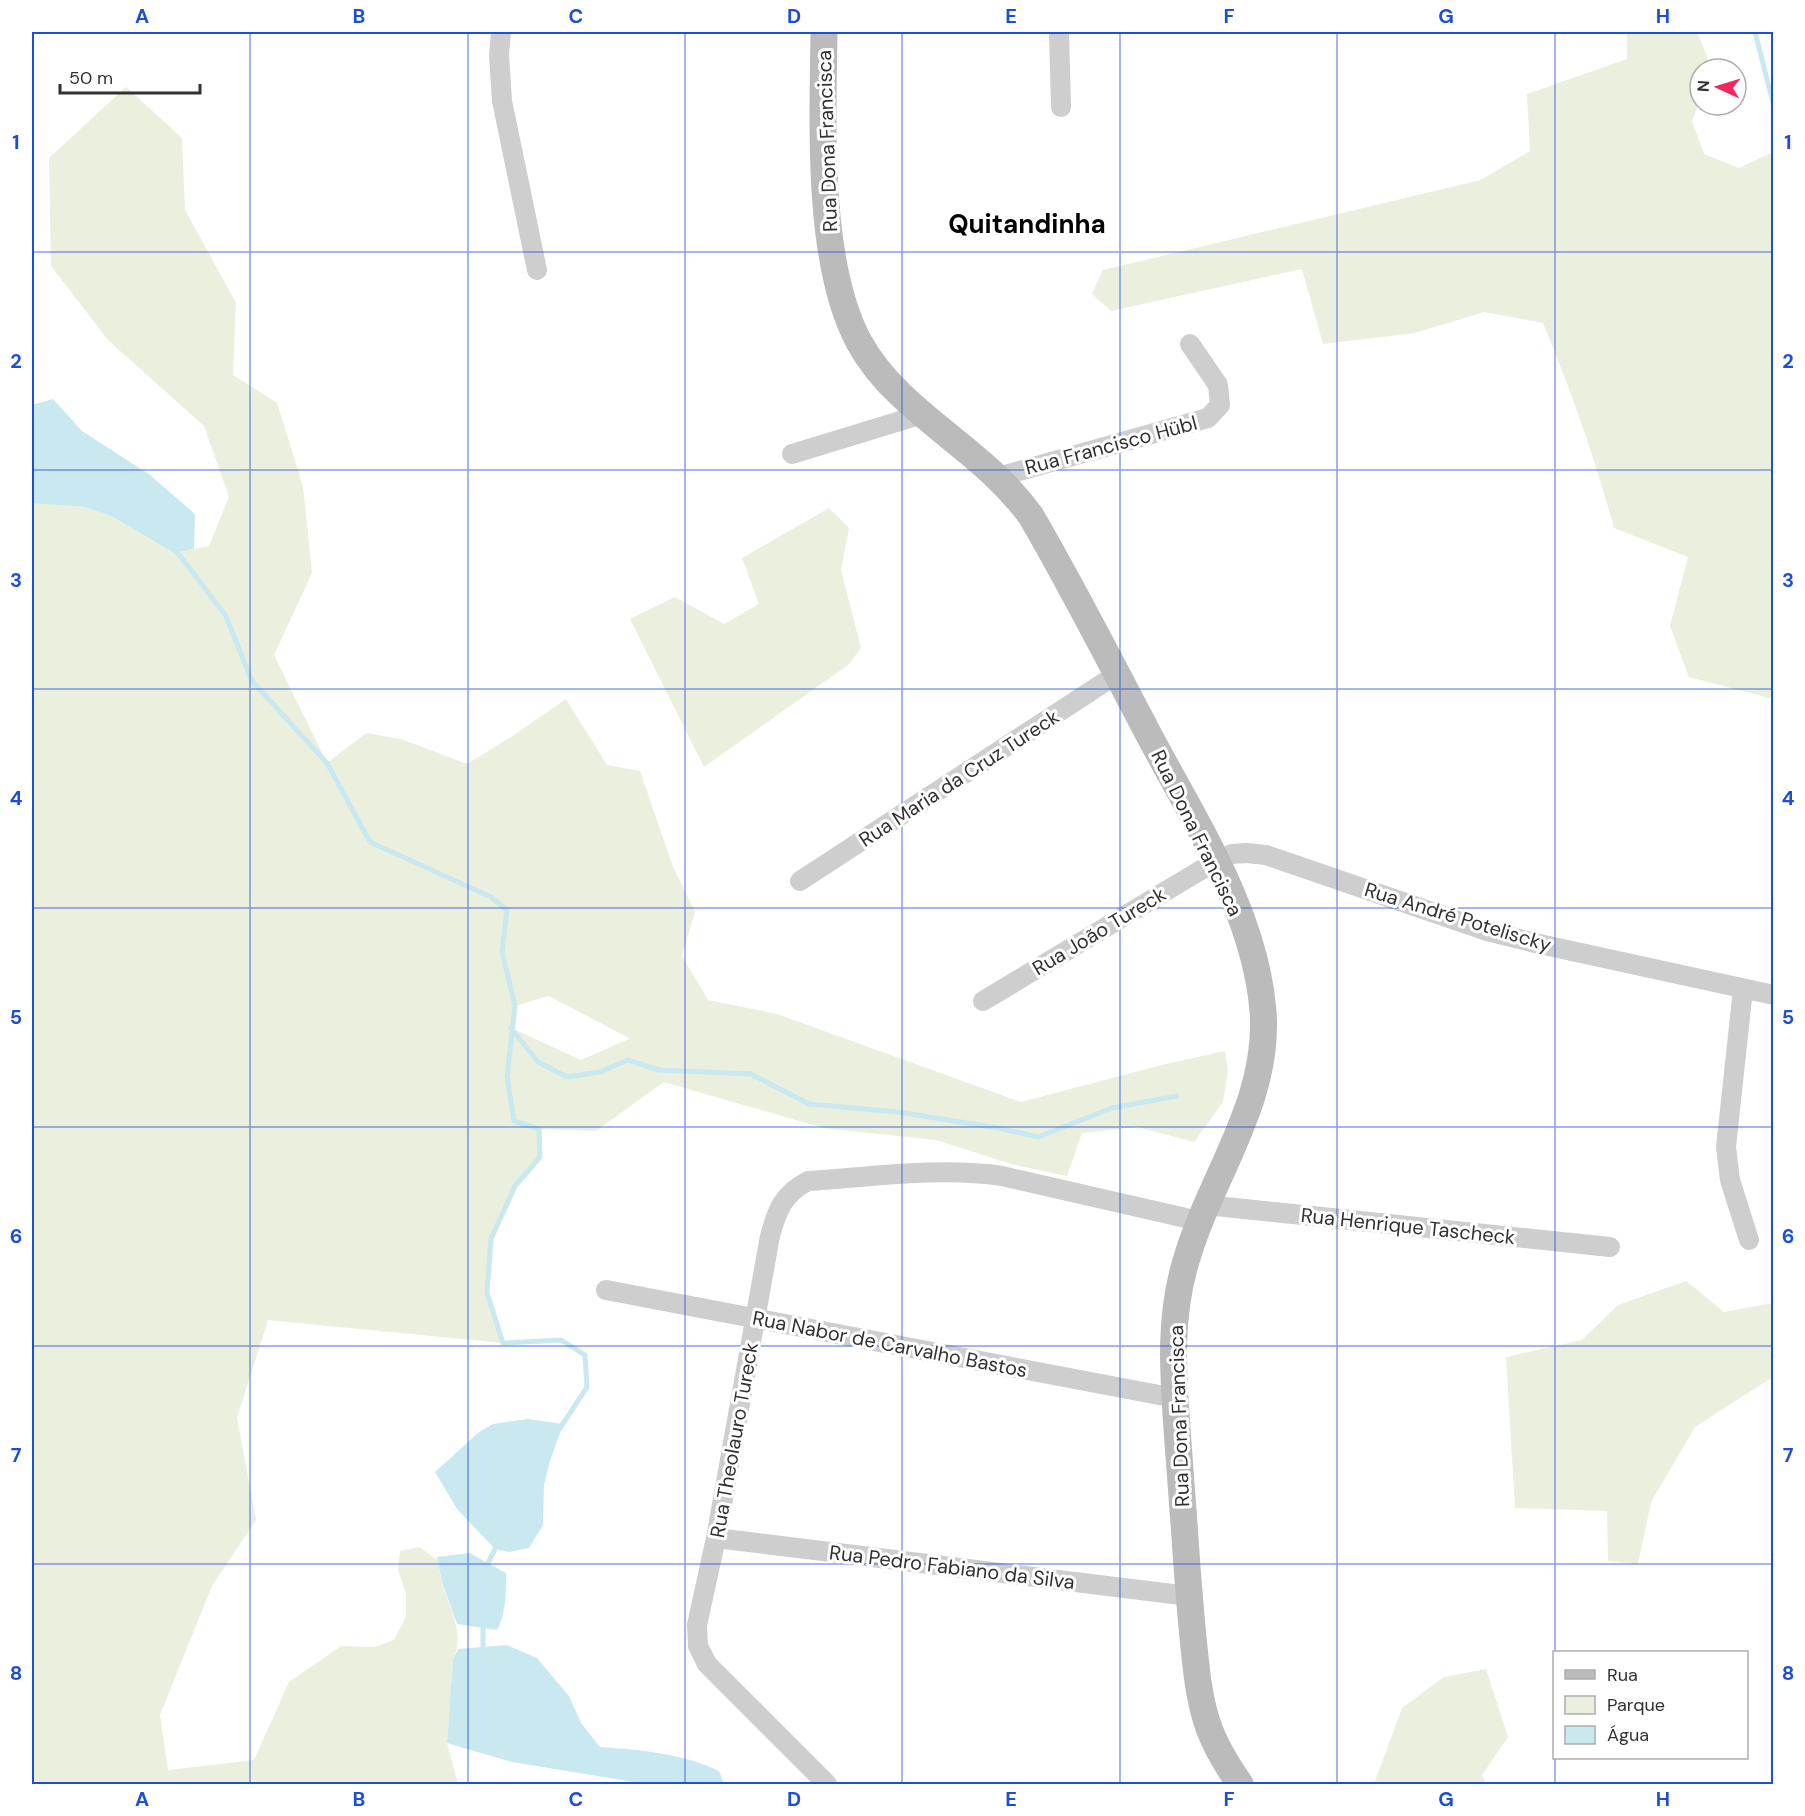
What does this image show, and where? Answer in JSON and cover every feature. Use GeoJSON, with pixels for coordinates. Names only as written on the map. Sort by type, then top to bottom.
{"type":"FeatureCollection","features":[{"type":"Feature","properties":{"kind":"main road","name":"Rua Dona Francisca"},"geometry":{"type":"LineString","coordinates":[[824,32],[827,204],[834,264],[850,322],[871,362],[902,396],[998,477],[1017,496],[1031,516],[1216,861],[1254,958],[1261,991],[1263,1041],[1259,1069],[1242,1126],[1203,1213],[1184,1265],[1176,1304],[1173,1344],[1189,1596],[1196,1665],[1206,1719],[1217,1746],[1240,1785]]}},
{"type":"Feature","properties":{"kind":"street"},"geometry":{"type":"LineString","coordinates":[[501,32],[499,55],[502,101],[537,270]]}},
{"type":"Feature","properties":{"kind":"street"},"geometry":{"type":"LineString","coordinates":[[1059,32],[1061,107]]}},
{"type":"Feature","properties":{"kind":"street","name":"Rua Francisco Hübl"},"geometry":{"type":"LineString","coordinates":[[998,477],[1208,418],[1220,405],[1218,385],[1190,344]]}},
{"type":"Feature","properties":{"kind":"street"},"geometry":{"type":"LineString","coordinates":[[792,454],[923,414]]}},
{"type":"Feature","properties":{"kind":"street","name":"Rua Maria da Cruz Tureck"},"geometry":{"type":"LineString","coordinates":[[800,880],[1117,674]]}},
{"type":"Feature","properties":{"kind":"street","name":"Rua André Poteliscky"},"geometry":{"type":"LineString","coordinates":[[1216,861],[1232,854],[1266,855],[1487,930],[1536,943],[1773,995]]}},
{"type":"Feature","properties":{"kind":"street","name":"Rua João Tureck"},"geometry":{"type":"LineString","coordinates":[[983,1001],[1216,861]]}},
{"type":"Feature","properties":{"kind":"street"},"geometry":{"type":"LineString","coordinates":[[1743,989],[1726,1147],[1730,1180],[1749,1240]]}},
{"type":"Feature","properties":{"kind":"street","name":"Rua Henrique Tascheck"},"geometry":{"type":"LineString","coordinates":[[784,1200],[794,1188],[808,1181],[978,1173],[1203,1213],[1610,1247]]}},
{"type":"Feature","properties":{"kind":"street","name":"Rua Theolauro Tureck"},"geometry":{"type":"LineString","coordinates":[[784,1200],[775,1216],[770,1236],[716,1538],[698,1625],[698,1646],[707,1664],[827,1785]]}},
{"type":"Feature","properties":{"kind":"street","name":"Rua Nabor de Carvalho Bastos"},"geometry":{"type":"LineString","coordinates":[[606,1290],[1175,1398]]}},
{"type":"Feature","properties":{"kind":"street","name":"Rua Pedro Fabiano da Silva"},"geometry":{"type":"LineString","coordinates":[[716,1538],[1189,1596]]}},
{"type":"Feature","properties":{"kind":"green space"},"geometry":{"type":"Polygon","coordinates":[[[1627,32],[1697,32],[1707,57],[1688,57],[1688,117],[1694,117],[1692,121],[1704,154],[1739,168],[1773,152],[1773,699],[1689,677],[1670,626],[1688,557],[1614,528],[1582,425],[1543,323],[1484,312],[1415,333],[1323,344],[1302,269],[1111,311],[1092,294],[1103,270],[1481,180],[1530,151],[1527,94],[1627,59],[1627,32]]]}},
{"type":"Feature","properties":{"kind":"green space"},"geometry":{"type":"Polygon","coordinates":[[[126,87],[182,138],[185,210],[236,303],[233,375],[277,403],[303,486],[312,573],[274,655],[327,763],[366,733],[404,740],[467,764],[566,699],[607,765],[640,771],[673,867],[695,912],[682,956],[708,1000],[777,1014],[1021,1102],[1225,1051],[1228,1070],[1223,1102],[1194,1142],[1138,1127],[1082,1133],[1067,1176],[1015,1165],[936,1140],[823,1128],[664,1082],[596,1131],[539,1129],[540,1157],[515,1186],[491,1239],[487,1293],[503,1343],[268,1320],[237,1418],[256,1520],[212,1586],[160,1715],[168,1770],[254,1760],[289,1682],[341,1646],[375,1647],[394,1640],[406,1617],[406,1593],[398,1570],[400,1551],[419,1547],[438,1560],[442,1583],[457,1631],[447,1743],[458,1784],[32,1784],[32,502],[85,507],[113,517],[174,553],[209,546],[229,497],[204,426],[108,340],[51,266],[49,158],[126,87]],[[549,996],[515,1006],[511,1028],[581,1060],[629,1038],[549,996]]]}},
{"type":"Feature","properties":{"kind":"green space"},"geometry":{"type":"Polygon","coordinates":[[[829,508],[849,528],[841,570],[861,648],[848,665],[704,767],[630,619],[675,597],[724,624],[759,604],[742,558],[829,508]]]}},
{"type":"Feature","properties":{"kind":"green space"},"geometry":{"type":"Polygon","coordinates":[[[1686,1281],[1724,1312],[1773,1303],[1773,1377],[1695,1427],[1651,1502],[1638,1564],[1608,1561],[1607,1511],[1515,1508],[1506,1357],[1582,1340],[1618,1305],[1686,1281]]]}},
{"type":"Feature","properties":{"kind":"green space"},"geometry":{"type":"Polygon","coordinates":[[[1486,1669],[1508,1737],[1482,1775],[1486,1784],[1374,1784],[1402,1708],[1444,1677],[1486,1669]]]}},
{"type":"Feature","properties":{"kind":"water"},"geometry":{"type":"Polygon","coordinates":[[[53,399],[82,431],[150,475],[195,514],[194,549],[174,553],[113,517],[85,507],[32,503],[32,405],[53,399]]]}},
{"type":"Feature","properties":{"kind":"water"},"geometry":{"type":"Polygon","coordinates":[[[527,1419],[563,1424],[544,1485],[543,1525],[529,1548],[509,1552],[495,1549],[457,1509],[435,1472],[479,1432],[493,1424],[527,1419]]]}},
{"type":"Feature","properties":{"kind":"water"},"geometry":{"type":"Polygon","coordinates":[[[470,1553],[506,1573],[504,1610],[497,1630],[457,1624],[442,1582],[437,1557],[470,1553]]]}},
{"type":"Feature","properties":{"kind":"water"},"geometry":{"type":"Polygon","coordinates":[[[507,1645],[537,1658],[569,1696],[581,1723],[600,1747],[646,1751],[690,1760],[719,1771],[724,1784],[646,1784],[512,1762],[447,1743],[453,1660],[458,1649],[507,1645]]]}},
{"type":"Feature","properties":{"kind":"waterway"},"geometry":{"type":"LineString","coordinates":[[1755,32],[1774,107]]}},
{"type":"Feature","properties":{"kind":"waterway"},"geometry":{"type":"LineString","coordinates":[[174,548],[226,616],[252,681],[327,763],[370,842],[491,897],[507,910],[502,952],[515,1006],[507,1077],[514,1121],[539,1129],[540,1157],[515,1186],[491,1239],[487,1293],[503,1343],[561,1340],[585,1355],[587,1387],[560,1428]]}},
{"type":"Feature","properties":{"kind":"waterway"},"geometry":{"type":"LineString","coordinates":[[511,1028],[538,1062],[567,1077],[600,1072],[628,1060],[659,1070],[751,1074],[809,1104],[898,1112],[998,1128],[1038,1137],[1112,1108],[1177,1096]]}},
{"type":"Feature","properties":{"kind":"waterway"},"geometry":{"type":"LineString","coordinates":[[486,1567],[498,1543]]}},
{"type":"Feature","properties":{"kind":"waterway"},"geometry":{"type":"LineString","coordinates":[[483,1624],[483,1653]]}},
{"type":"Feature","properties":{"kind":"district","name":"Quitandinha"},"geometry":{"type":"Point","coordinates":[1027,224]}}]}
